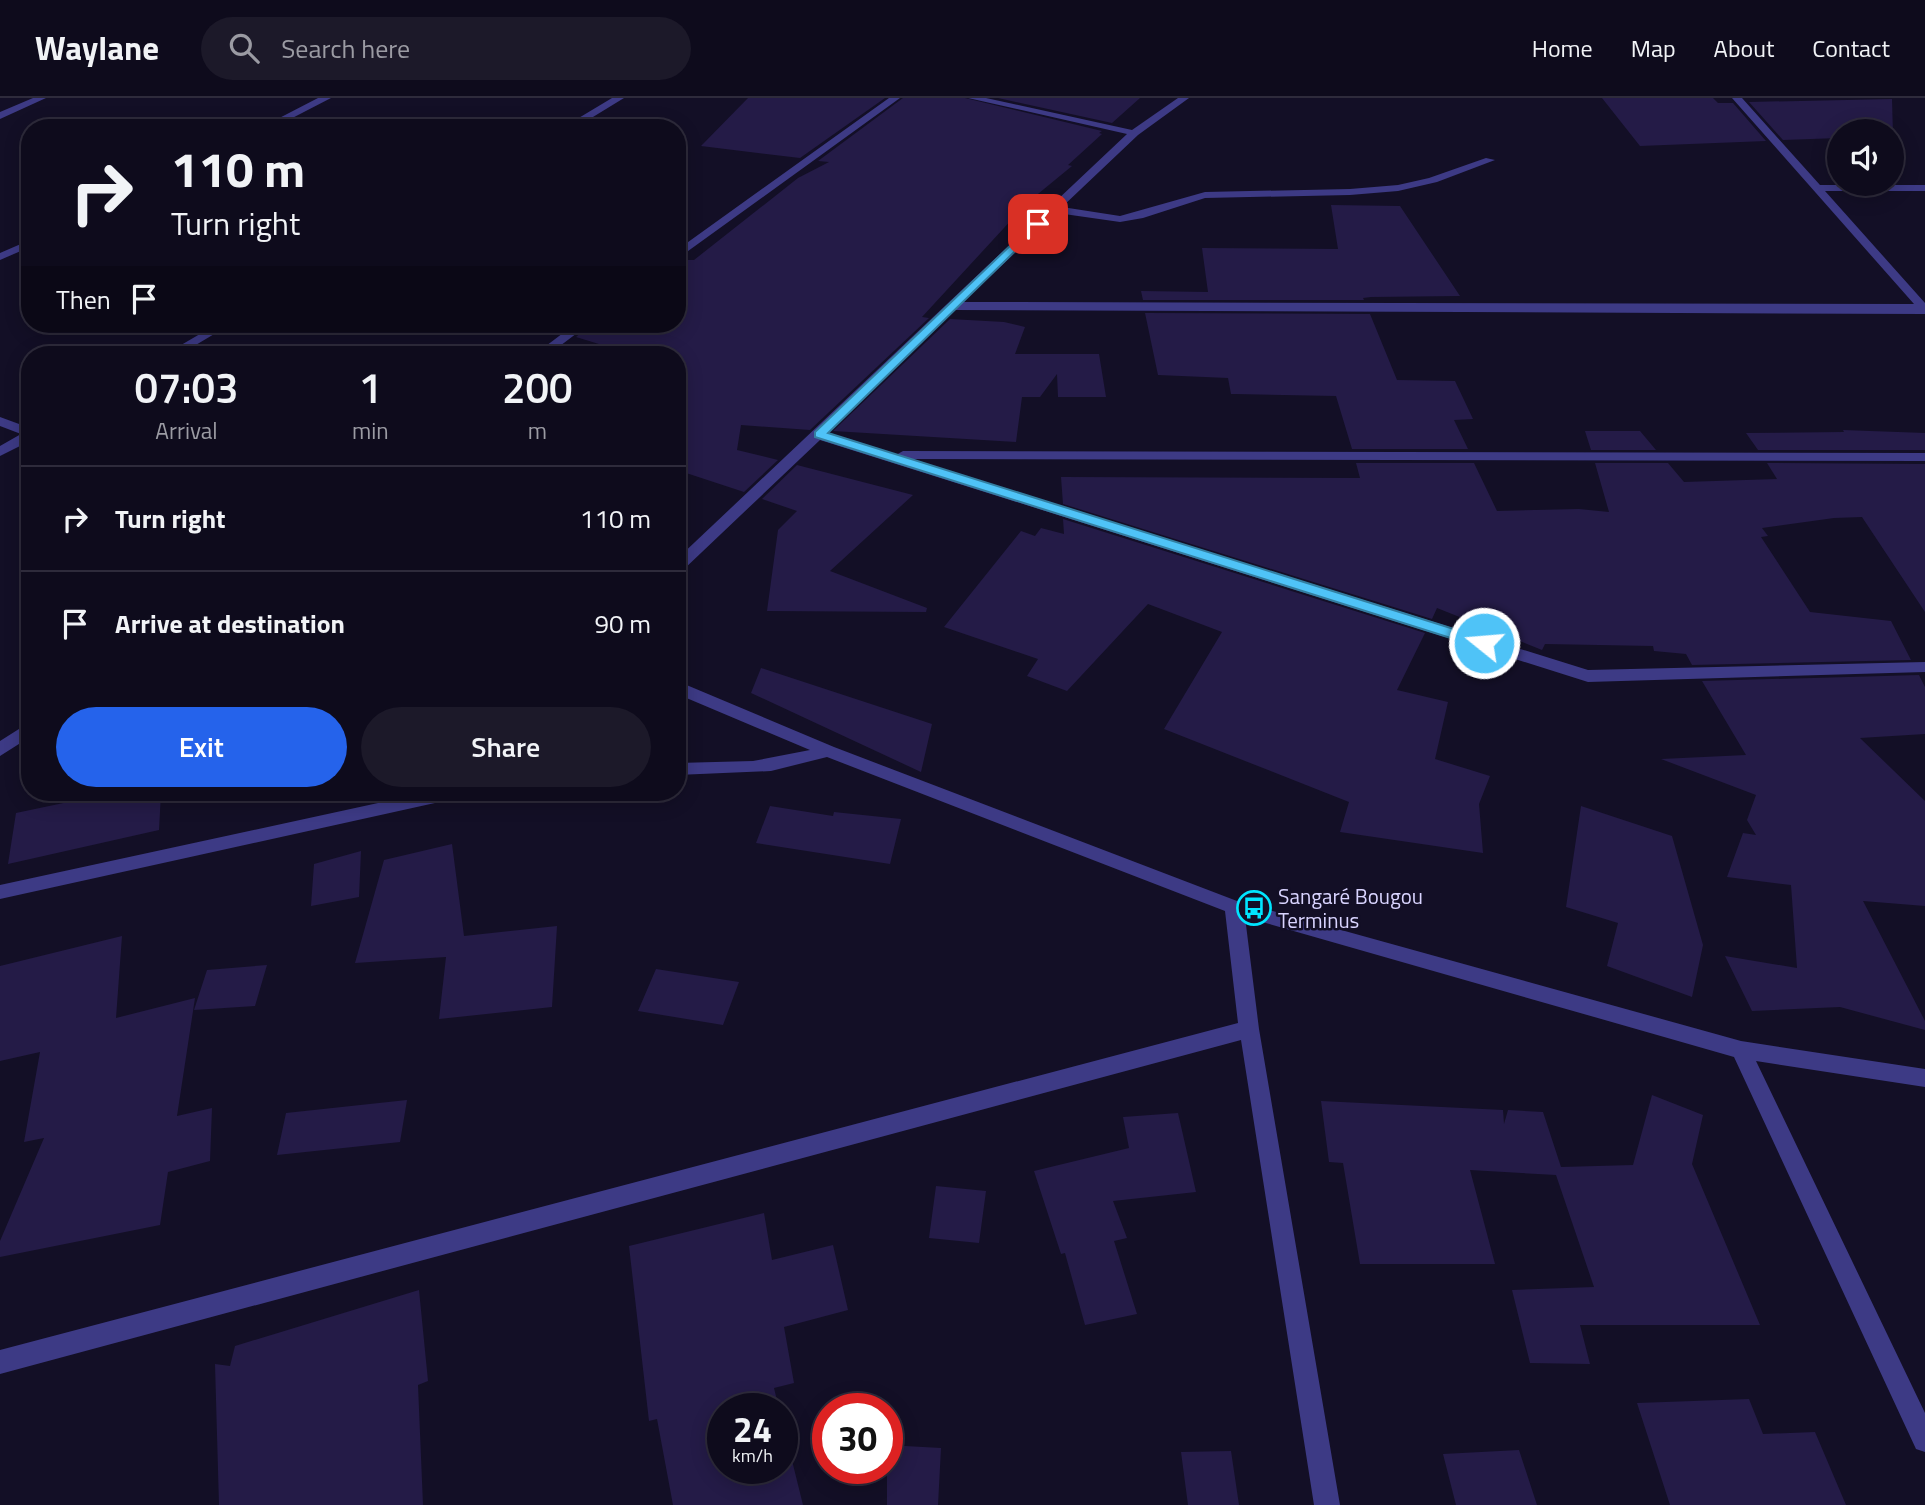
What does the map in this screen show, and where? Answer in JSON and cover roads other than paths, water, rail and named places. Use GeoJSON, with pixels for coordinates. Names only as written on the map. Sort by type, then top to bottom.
{"type":"FeatureCollection","features":[{"type":"Feature","properties":{"kind":"street"},"geometry":{"type":"LineString","coordinates":[[0,116],[41,98]]}},
{"type":"Feature","properties":{"kind":"street"},"geometry":{"type":"LineString","coordinates":[[283,119],[326,98]]}},
{"type":"Feature","properties":{"kind":"street"},"geometry":{"type":"LineString","coordinates":[[583,119],[619,98]]}},
{"type":"Feature","properties":{"kind":"street"},"geometry":{"type":"LineString","coordinates":[[686,249],[895,98]]}},
{"type":"Feature","properties":{"kind":"street"},"geometry":{"type":"LineString","coordinates":[[973,98],[1134,133]]}},
{"type":"Feature","properties":{"kind":"street"},"geometry":{"type":"LineString","coordinates":[[686,560],[1134,133],[1184,98]]}},
{"type":"Feature","properties":{"kind":"street"},"geometry":{"type":"LineString","coordinates":[[1737,98],[1925,309]]}},
{"type":"Feature","properties":{"kind":"street"},"geometry":{"type":"LineString","coordinates":[[1055,209],[1095,217],[1127,218],[1165,208],[1187,197],[1362,192],[1401,188],[1490,160]]}},
{"type":"Feature","properties":{"kind":"street"},"geometry":{"type":"LineString","coordinates":[[1816,188],[1925,188]]}},
{"type":"Feature","properties":{"kind":"street"},"geometry":{"type":"LineString","coordinates":[[0,257],[21,247]]}},
{"type":"Feature","properties":{"kind":"street"},"geometry":{"type":"LineString","coordinates":[[951,306],[1925,309]]}},
{"type":"Feature","properties":{"kind":"street"},"geometry":{"type":"LineString","coordinates":[[186,346],[209,333]]}},
{"type":"Feature","properties":{"kind":"street"},"geometry":{"type":"LineString","coordinates":[[552,346],[571,333]]}},
{"type":"Feature","properties":{"kind":"street"},"geometry":{"type":"LineString","coordinates":[[0,421],[21,430]]}},
{"type":"Feature","properties":{"kind":"street"},"geometry":{"type":"LineString","coordinates":[[819,435],[1588,676],[1925,667]]}},
{"type":"Feature","properties":{"kind":"street"},"geometry":{"type":"LineString","coordinates":[[0,452],[21,439]]}},
{"type":"Feature","properties":{"kind":"street"},"geometry":{"type":"LineString","coordinates":[[886,455],[1925,457]]}},
{"type":"Feature","properties":{"kind":"street"},"geometry":{"type":"LineString","coordinates":[[686,691],[828,751],[1234,907],[1741,1050],[1925,1078]]}},
{"type":"Feature","properties":{"kind":"street"},"geometry":{"type":"LineString","coordinates":[[0,750],[21,735]]}},
{"type":"Feature","properties":{"kind":"street"},"geometry":{"type":"LineString","coordinates":[[686,769],[742,769],[793,764],[828,751]]}},
{"type":"Feature","properties":{"kind":"street"},"geometry":{"type":"LineString","coordinates":[[0,891],[416,801]]}},
{"type":"Feature","properties":{"kind":"street"},"geometry":{"type":"LineString","coordinates":[[1234,907],[1249,1029],[1327,1505]]}},
{"type":"Feature","properties":{"kind":"street"},"geometry":{"type":"LineString","coordinates":[[0,1362],[1249,1029]]}},
{"type":"Feature","properties":{"kind":"street"},"geometry":{"type":"LineString","coordinates":[[1741,1050],[1925,1440]]}},
{"type":"Feature","properties":{"kind":"place","name":"Sangaré Bougou Terminus"},"geometry":{"type":"Point","coordinates":[1254,908]}}]}
